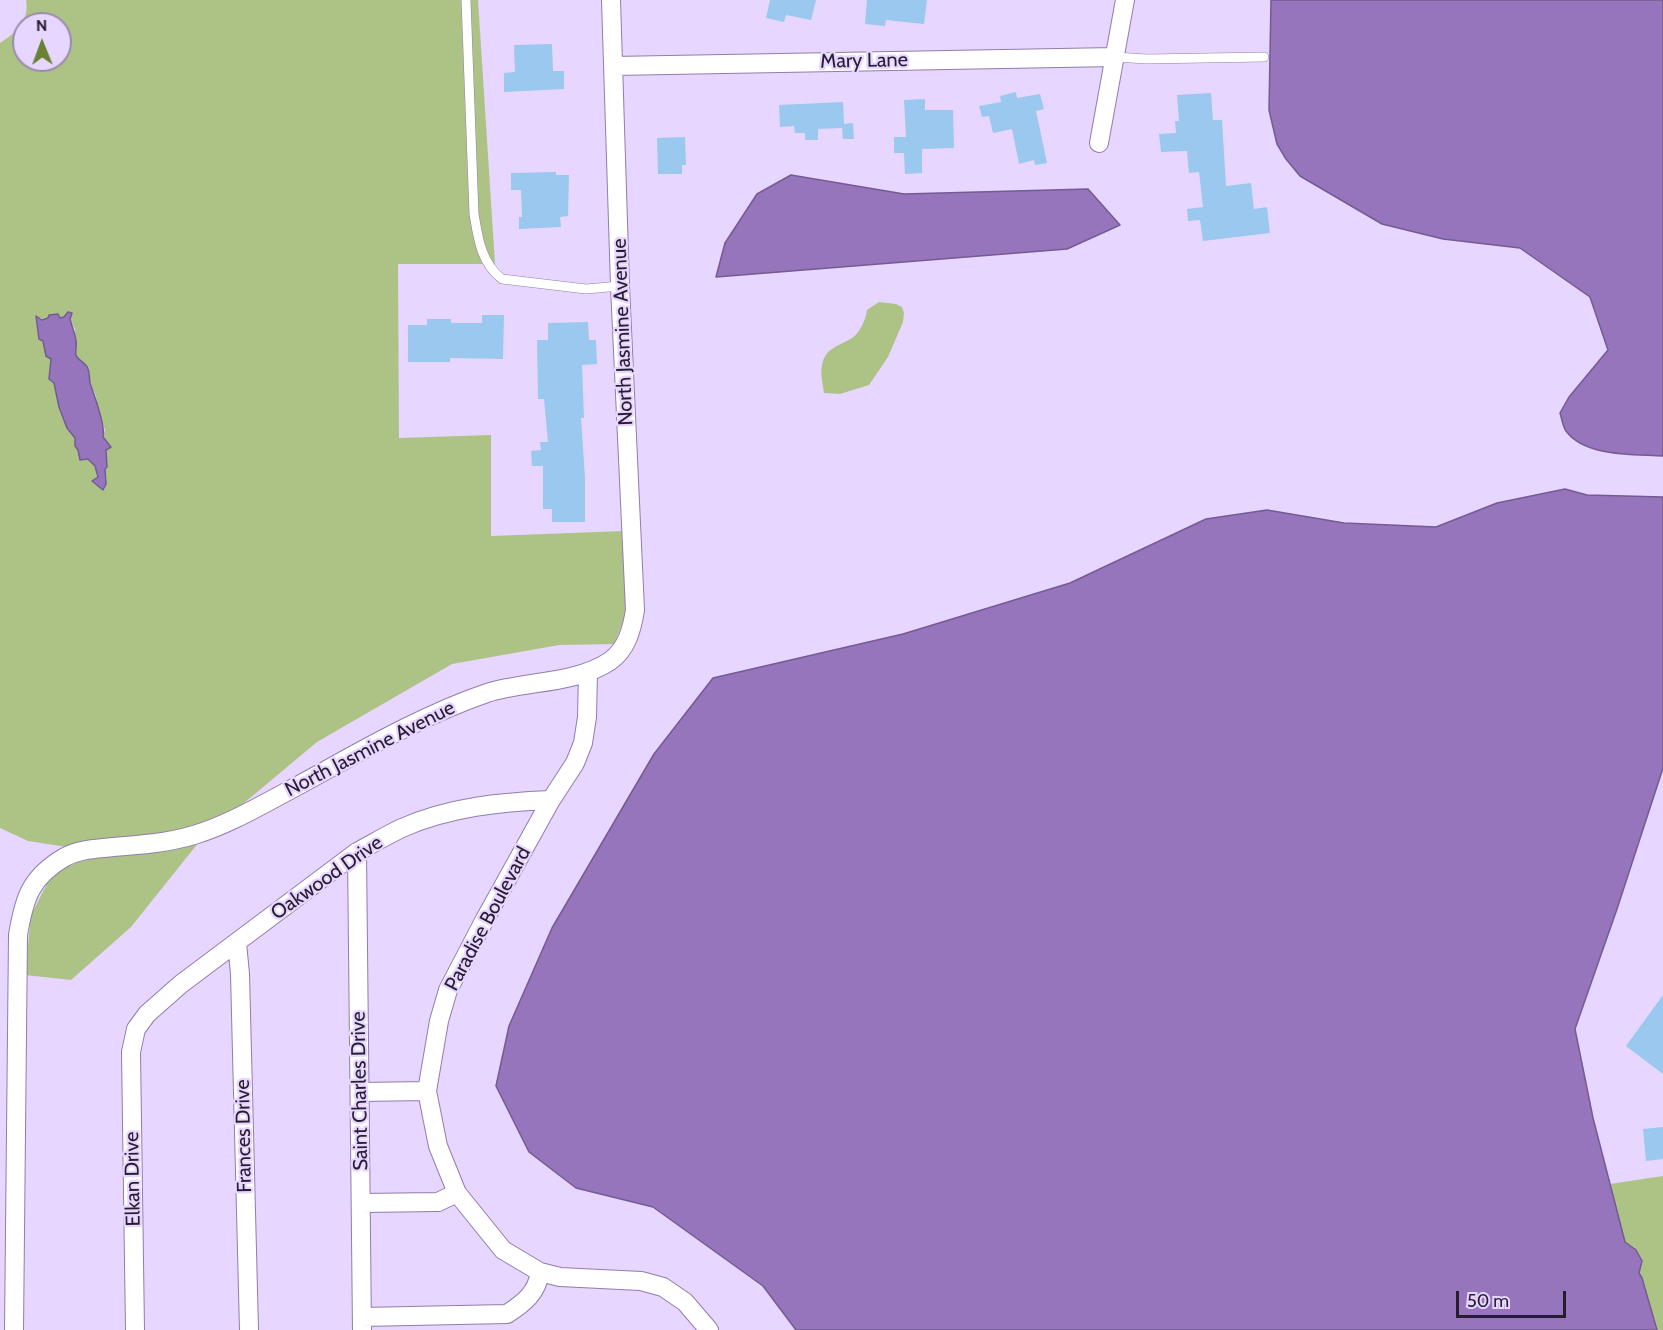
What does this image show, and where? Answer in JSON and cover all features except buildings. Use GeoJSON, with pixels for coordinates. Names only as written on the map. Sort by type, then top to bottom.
{"type":"FeatureCollection","features":[{"type":"Feature","properties":{"kind":"street","name":"North Jasmine Avenue"},"geometry":{"type":"LineString","coordinates":[[14,1330],[9,1078],[21,913],[29,890],[39,878],[54,864],[81,850],[161,842],[194,835],[243,814],[432,714],[490,692],[588,672],[612,660],[631,635],[635,610],[620,286],[611,0]]}},
{"type":"Feature","properties":{"kind":"street"},"geometry":{"type":"LineString","coordinates":[[1099,143],[1125,0]]}},
{"type":"Feature","properties":{"kind":"street","name":"Mary Lane"},"geometry":{"type":"LineString","coordinates":[[613,66],[1115,57]]}},
{"type":"Feature","properties":{"kind":"street","name":"Paradise Boulevard"},"geometry":{"type":"LineString","coordinates":[[588,672],[587,717],[583,743],[565,781],[551,800],[448,990],[439,1021],[427,1092],[438,1146],[457,1193],[503,1250],[540,1272],[560,1277],[641,1281],[663,1287],[685,1302],[709,1330]]}},
{"type":"Feature","properties":{"kind":"street","name":"Oakwood Drive"},"geometry":{"type":"LineString","coordinates":[[136,1029],[147,1014],[181,984],[357,852],[403,827],[433,817],[506,802],[551,800]]}},
{"type":"Feature","properties":{"kind":"street","name":"Saint Charles Drive"},"geometry":{"type":"LineString","coordinates":[[357,852],[362,1323]]}},
{"type":"Feature","properties":{"kind":"street","name":"Frances Drive"},"geometry":{"type":"LineString","coordinates":[[237,943],[240,974],[249,1330]]}},
{"type":"Feature","properties":{"kind":"street","name":"Elkan Drive"},"geometry":{"type":"LineString","coordinates":[[135,1330],[131,1052],[136,1029]]}},
{"type":"Feature","properties":{"kind":"street"},"geometry":{"type":"LineString","coordinates":[[360,1092],[427,1092]]}},
{"type":"Feature","properties":{"kind":"street"},"geometry":{"type":"LineString","coordinates":[[361,1203],[438,1202],[457,1193]]}},
{"type":"Feature","properties":{"kind":"street"},"geometry":{"type":"LineString","coordinates":[[362,1323],[507,1314],[522,1305],[533,1293],[538,1284],[540,1272]]}},
{"type":"Feature","properties":{"kind":"lane"},"geometry":{"type":"LineString","coordinates":[[466,0],[474,214],[480,248],[492,271],[502,279],[586,289],[620,286]]}},
{"type":"Feature","properties":{"kind":"lane"},"geometry":{"type":"LineString","coordinates":[[1115,57],[1147,59],[1264,57]]}},
{"type":"Feature","properties":{"kind":"green space"},"geometry":{"type":"Polygon","coordinates":[[[26,0],[478,0],[495,264],[398,264],[399,438],[491,435],[491,536],[624,531],[627,613],[614,644],[559,645],[452,664],[317,742],[238,808],[192,827],[160,834],[80,842],[67,847],[28,841],[0,828],[0,43],[12,34],[12,72],[72,72],[72,12],[26,12],[26,0]],[[36,317],[39,339],[43,341],[46,356],[51,359],[49,379],[54,383],[59,407],[67,428],[75,438],[80,460],[88,459],[95,466],[98,477],[93,481],[106,484],[105,468],[107,467],[103,437],[105,430],[97,409],[96,396],[89,380],[89,374],[76,355],[75,329],[70,319],[36,317]]]}},
{"type":"Feature","properties":{"kind":"green space"},"geometry":{"type":"Polygon","coordinates":[[[879,302],[896,304],[902,307],[904,313],[903,322],[888,357],[869,385],[840,394],[824,393],[821,368],[826,355],[833,348],[858,333],[867,310],[879,302]]]}},
{"type":"Feature","properties":{"kind":"green space"},"geometry":{"type":"Polygon","coordinates":[[[199,842],[131,927],[71,980],[25,975],[31,915],[50,878],[82,859],[199,842]]]}},
{"type":"Feature","properties":{"kind":"green space"},"geometry":{"type":"Polygon","coordinates":[[[1663,1176],[1663,1330],[1657,1330],[1642,1278],[1638,1273],[1636,1250],[1625,1243],[1610,1184],[1663,1176]]]}},
{"type":"Feature","properties":{"kind":"shaded area"},"geometry":{"type":"Polygon","coordinates":[[[1271,0],[1663,0],[1663,456],[1597,450],[1574,439],[1565,429],[1560,413],[1569,397],[1608,350],[1590,297],[1520,248],[1443,239],[1382,224],[1300,176],[1277,144],[1269,110],[1271,0]]]}},
{"type":"Feature","properties":{"kind":"shaded area"},"geometry":{"type":"Polygon","coordinates":[[[791,175],[904,194],[1088,189],[1120,225],[1067,249],[716,277],[725,243],[757,194],[791,175]]]}},
{"type":"Feature","properties":{"kind":"shaded area"},"geometry":{"type":"Polygon","coordinates":[[[68,312],[72,313],[70,319],[76,338],[76,355],[88,369],[101,418],[103,437],[111,447],[106,450],[106,484],[103,490],[92,481],[98,477],[95,466],[88,459],[80,460],[75,438],[67,428],[59,407],[54,383],[49,379],[51,359],[46,356],[43,341],[39,339],[36,316],[42,320],[48,318],[49,315],[58,314],[60,318],[68,312]]]}},
{"type":"Feature","properties":{"kind":"shaded area"},"geometry":{"type":"Polygon","coordinates":[[[1565,489],[1587,495],[1663,497],[1663,768],[1575,1029],[1593,1118],[1625,1242],[1636,1250],[1642,1261],[1639,1273],[1657,1330],[796,1330],[763,1286],[653,1207],[576,1188],[529,1152],[496,1086],[509,1026],[552,928],[654,754],[713,678],[903,634],[1070,583],[1206,519],[1267,510],[1344,523],[1436,527],[1497,503],[1565,489]]]}}]}
